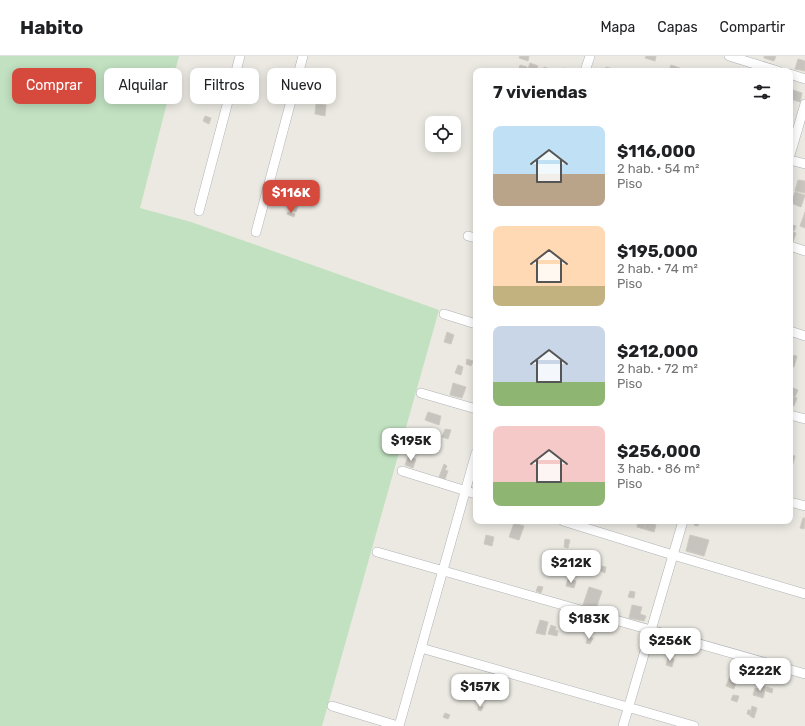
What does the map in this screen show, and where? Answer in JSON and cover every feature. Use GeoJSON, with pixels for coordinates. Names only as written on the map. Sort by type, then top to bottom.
{"type":"FeatureCollection","features":[{"type":"Feature","properties":{"kind":"street"},"geometry":{"type":"LineString","coordinates":[[199,211],[240,56]]}},
{"type":"Feature","properties":{"kind":"street"},"geometry":{"type":"LineString","coordinates":[[256,232],[303,56]]}},
{"type":"Feature","properties":{"kind":"street"},"geometry":{"type":"LineString","coordinates":[[586,68],[590,56]]}},
{"type":"Feature","properties":{"kind":"street"},"geometry":{"type":"LineString","coordinates":[[729,56],[768,68]]}},
{"type":"Feature","properties":{"kind":"street"},"geometry":{"type":"LineString","coordinates":[[793,75],[805,79]]}},
{"type":"Feature","properties":{"kind":"street"},"geometry":{"type":"LineString","coordinates":[[793,145],[805,104]]}},
{"type":"Feature","properties":{"kind":"street"},"geometry":{"type":"LineString","coordinates":[[793,161],[805,164]]}},
{"type":"Feature","properties":{"kind":"street"},"geometry":{"type":"LineString","coordinates":[[793,247],[805,251]]}},
{"type":"Feature","properties":{"kind":"street"},"geometry":{"type":"LineString","coordinates":[[444,314],[473,323]]}},
{"type":"Feature","properties":{"kind":"street"},"geometry":{"type":"LineString","coordinates":[[793,332],[805,336]]}},
{"type":"Feature","properties":{"kind":"street"},"geometry":{"type":"LineString","coordinates":[[421,393],[473,408]]}},
{"type":"Feature","properties":{"kind":"street"},"geometry":{"type":"LineString","coordinates":[[793,416],[805,419]]}},
{"type":"Feature","properties":{"kind":"street"},"geometry":{"type":"LineString","coordinates":[[332,706],[398,726],[473,463]]}},
{"type":"Feature","properties":{"kind":"street"},"geometry":{"type":"LineString","coordinates":[[402,472],[473,493]]}},
{"type":"Feature","properties":{"kind":"street"},"geometry":{"type":"LineString","coordinates":[[793,503],[805,506]]}},
{"type":"Feature","properties":{"kind":"street"},"geometry":{"type":"LineString","coordinates":[[573,524],[805,594]]}},
{"type":"Feature","properties":{"kind":"street"},"geometry":{"type":"LineString","coordinates":[[623,726],[682,524]]}},
{"type":"Feature","properties":{"kind":"street"},"geometry":{"type":"LineString","coordinates":[[377,552],[805,674]]}},
{"type":"Feature","properties":{"kind":"street"},"geometry":{"type":"LineString","coordinates":[[421,648],[694,726]]}},
{"type":"Feature","properties":{"kind":"green space"},"geometry":{"type":"Polygon","coordinates":[[[0,56],[179,56],[176,68],[104,68],[104,104],[167,104],[140,208],[191,222],[439,310],[322,726],[0,726],[0,56]]]}},
{"type":"Feature","properties":{"kind":"building"},"geometry":{"type":"Polygon","coordinates":[[[520,56],[529,56],[528,61],[519,58],[520,56]]]}},
{"type":"Feature","properties":{"kind":"building"},"geometry":{"type":"Polygon","coordinates":[[[646,56],[656,56],[655,61],[645,58],[646,56]]]}},
{"type":"Feature","properties":{"kind":"building"},"geometry":{"type":"Polygon","coordinates":[[[764,56],[776,56],[774,61],[764,58],[764,56]]]}},
{"type":"Feature","properties":{"kind":"building"},"geometry":{"type":"Polygon","coordinates":[[[798,59],[805,61],[805,71],[795,69],[798,59]]]}},
{"type":"Feature","properties":{"kind":"building"},"geometry":{"type":"Polygon","coordinates":[[[530,63],[538,66],[537,68],[528,68],[530,63]]]}},
{"type":"Feature","properties":{"kind":"building"},"geometry":{"type":"Polygon","coordinates":[[[520,65],[527,67],[527,68],[519,68],[520,65]]]}},
{"type":"Feature","properties":{"kind":"building"},"geometry":{"type":"Polygon","coordinates":[[[671,65],[680,68],[670,68],[671,65]]]}},
{"type":"Feature","properties":{"kind":"building"},"geometry":{"type":"Polygon","coordinates":[[[793,90],[802,93],[800,102],[793,100],[793,90]]]}},
{"type":"Feature","properties":{"kind":"building"},"geometry":{"type":"Polygon","coordinates":[[[316,104],[326,105],[325,116],[315,114],[316,104]]]}},
{"type":"Feature","properties":{"kind":"building"},"geometry":{"type":"Polygon","coordinates":[[[205,116],[211,118],[209,124],[203,121],[205,116]]]}},
{"type":"Feature","properties":{"kind":"building"},"geometry":{"type":"Polygon","coordinates":[[[798,180],[805,181],[805,193],[795,191],[798,180]]]}},
{"type":"Feature","properties":{"kind":"building"},"geometry":{"type":"Polygon","coordinates":[[[795,192],[805,195],[801,207],[793,204],[795,192]]]}},
{"type":"Feature","properties":{"kind":"building"},"geometry":{"type":"Polygon","coordinates":[[[292,198],[300,201],[296,212],[288,209],[292,198]]]}},
{"type":"Feature","properties":{"kind":"building"},"geometry":{"type":"Polygon","coordinates":[[[288,212],[295,214],[294,217],[287,214],[288,212]]]}},
{"type":"Feature","properties":{"kind":"building"},"geometry":{"type":"Polygon","coordinates":[[[805,212],[805,228],[800,226],[805,212]]]}},
{"type":"Feature","properties":{"kind":"building"},"geometry":{"type":"Polygon","coordinates":[[[793,225],[796,226],[793,230],[793,225]]]}},
{"type":"Feature","properties":{"kind":"building"},"geometry":{"type":"Polygon","coordinates":[[[793,232],[796,233],[793,242],[793,232]]]}},
{"type":"Feature","properties":{"kind":"building"},"geometry":{"type":"Polygon","coordinates":[[[447,332],[454,335],[451,344],[444,342],[447,332]]]}},
{"type":"Feature","properties":{"kind":"building"},"geometry":{"type":"Polygon","coordinates":[[[793,355],[797,356],[793,367],[793,355]]]}},
{"type":"Feature","properties":{"kind":"building"},"geometry":{"type":"Polygon","coordinates":[[[467,359],[473,361],[471,366],[466,364],[467,359]]]}},
{"type":"Feature","properties":{"kind":"building"},"geometry":{"type":"Polygon","coordinates":[[[458,365],[463,367],[461,375],[455,373],[458,365]]]}},
{"type":"Feature","properties":{"kind":"building"},"geometry":{"type":"Polygon","coordinates":[[[453,383],[466,387],[462,398],[450,395],[453,383]]]}},
{"type":"Feature","properties":{"kind":"building"},"geometry":{"type":"Polygon","coordinates":[[[793,388],[798,390],[795,397],[793,396],[793,388]]]}},
{"type":"Feature","properties":{"kind":"building"},"geometry":{"type":"Polygon","coordinates":[[[793,397],[797,398],[793,406],[793,397]]]}},
{"type":"Feature","properties":{"kind":"building"},"geometry":{"type":"Polygon","coordinates":[[[428,412],[441,416],[439,425],[425,420],[428,412]]]}},
{"type":"Feature","properties":{"kind":"building"},"geometry":{"type":"Polygon","coordinates":[[[445,429],[451,430],[448,439],[442,437],[445,429]]]}},
{"type":"Feature","properties":{"kind":"building"},"geometry":{"type":"Polygon","coordinates":[[[408,457],[416,459],[413,468],[405,465],[408,457]]]}},
{"type":"Feature","properties":{"kind":"building"},"geometry":{"type":"Polygon","coordinates":[[[444,464],[447,466],[445,470],[448,471],[445,479],[439,477],[444,464]]]}},
{"type":"Feature","properties":{"kind":"building"},"geometry":{"type":"Polygon","coordinates":[[[803,518],[805,518],[804,529],[800,528],[803,518]]]}},
{"type":"Feature","properties":{"kind":"building"},"geometry":{"type":"Polygon","coordinates":[[[514,524],[524,526],[519,540],[509,537],[514,524]]]}},
{"type":"Feature","properties":{"kind":"building"},"geometry":{"type":"Polygon","coordinates":[[[638,524],[645,524],[644,529],[637,527],[638,524]]]}},
{"type":"Feature","properties":{"kind":"building"},"geometry":{"type":"Polygon","coordinates":[[[645,524],[656,525],[654,532],[644,529],[645,524]]]}},
{"type":"Feature","properties":{"kind":"building"},"geometry":{"type":"Polygon","coordinates":[[[486,535],[494,537],[492,546],[484,544],[486,535]]]}},
{"type":"Feature","properties":{"kind":"building"},"geometry":{"type":"Polygon","coordinates":[[[690,535],[709,540],[704,556],[686,551],[690,535]]]}},
{"type":"Feature","properties":{"kind":"building"},"geometry":{"type":"Polygon","coordinates":[[[565,539],[570,540],[568,548],[564,547],[565,539]]]}},
{"type":"Feature","properties":{"kind":"building"},"geometry":{"type":"Polygon","coordinates":[[[602,566],[606,567],[605,573],[601,571],[602,566]]]}},
{"type":"Feature","properties":{"kind":"building"},"geometry":{"type":"Polygon","coordinates":[[[568,579],[576,581],[574,588],[566,586],[568,579]]]}},
{"type":"Feature","properties":{"kind":"building"},"geometry":{"type":"Polygon","coordinates":[[[538,586],[543,587],[541,593],[536,591],[538,586]]]}},
{"type":"Feature","properties":{"kind":"building"},"geometry":{"type":"Polygon","coordinates":[[[589,587],[602,591],[596,609],[583,605],[589,587]]]}},
{"type":"Feature","properties":{"kind":"building"},"geometry":{"type":"Polygon","coordinates":[[[630,591],[635,592],[634,598],[628,597],[630,591]]]}},
{"type":"Feature","properties":{"kind":"building"},"geometry":{"type":"Polygon","coordinates":[[[632,605],[642,607],[640,614],[646,616],[644,621],[629,618],[632,605]]]}},
{"type":"Feature","properties":{"kind":"building"},"geometry":{"type":"Polygon","coordinates":[[[540,620],[548,622],[545,635],[536,633],[540,620]]]}},
{"type":"Feature","properties":{"kind":"building"},"geometry":{"type":"Polygon","coordinates":[[[551,625],[556,627],[555,630],[558,631],[557,636],[548,634],[551,625]]]}},
{"type":"Feature","properties":{"kind":"building"},"geometry":{"type":"Polygon","coordinates":[[[588,637],[593,638],[590,644],[586,643],[588,637]]]}},
{"type":"Feature","properties":{"kind":"building"},"geometry":{"type":"Polygon","coordinates":[[[668,658],[674,659],[672,667],[666,665],[668,658]]]}},
{"type":"Feature","properties":{"kind":"building"},"geometry":{"type":"Polygon","coordinates":[[[731,674],[738,676],[734,689],[726,686],[731,674]]]}},
{"type":"Feature","properties":{"kind":"building"},"geometry":{"type":"Polygon","coordinates":[[[760,685],[766,687],[763,698],[753,695],[755,688],[759,689],[760,685]]]}},
{"type":"Feature","properties":{"kind":"building"},"geometry":{"type":"Polygon","coordinates":[[[767,687],[773,689],[772,693],[766,691],[767,687]]]}},
{"type":"Feature","properties":{"kind":"building"},"geometry":{"type":"Polygon","coordinates":[[[733,695],[739,696],[737,702],[731,700],[733,695]]]}},
{"type":"Feature","properties":{"kind":"building"},"geometry":{"type":"Polygon","coordinates":[[[479,705],[483,707],[481,711],[478,710],[479,705]]]}},
{"type":"Feature","properties":{"kind":"building"},"geometry":{"type":"Polygon","coordinates":[[[752,706],[757,708],[754,718],[750,716],[752,706]]]}},
{"type":"Feature","properties":{"kind":"building"},"geometry":{"type":"Polygon","coordinates":[[[748,710],[751,710],[750,715],[747,714],[748,710]]]}},
{"type":"Feature","properties":{"kind":"building"},"geometry":{"type":"Polygon","coordinates":[[[445,713],[450,715],[448,719],[443,717],[445,713]]]}}]}
